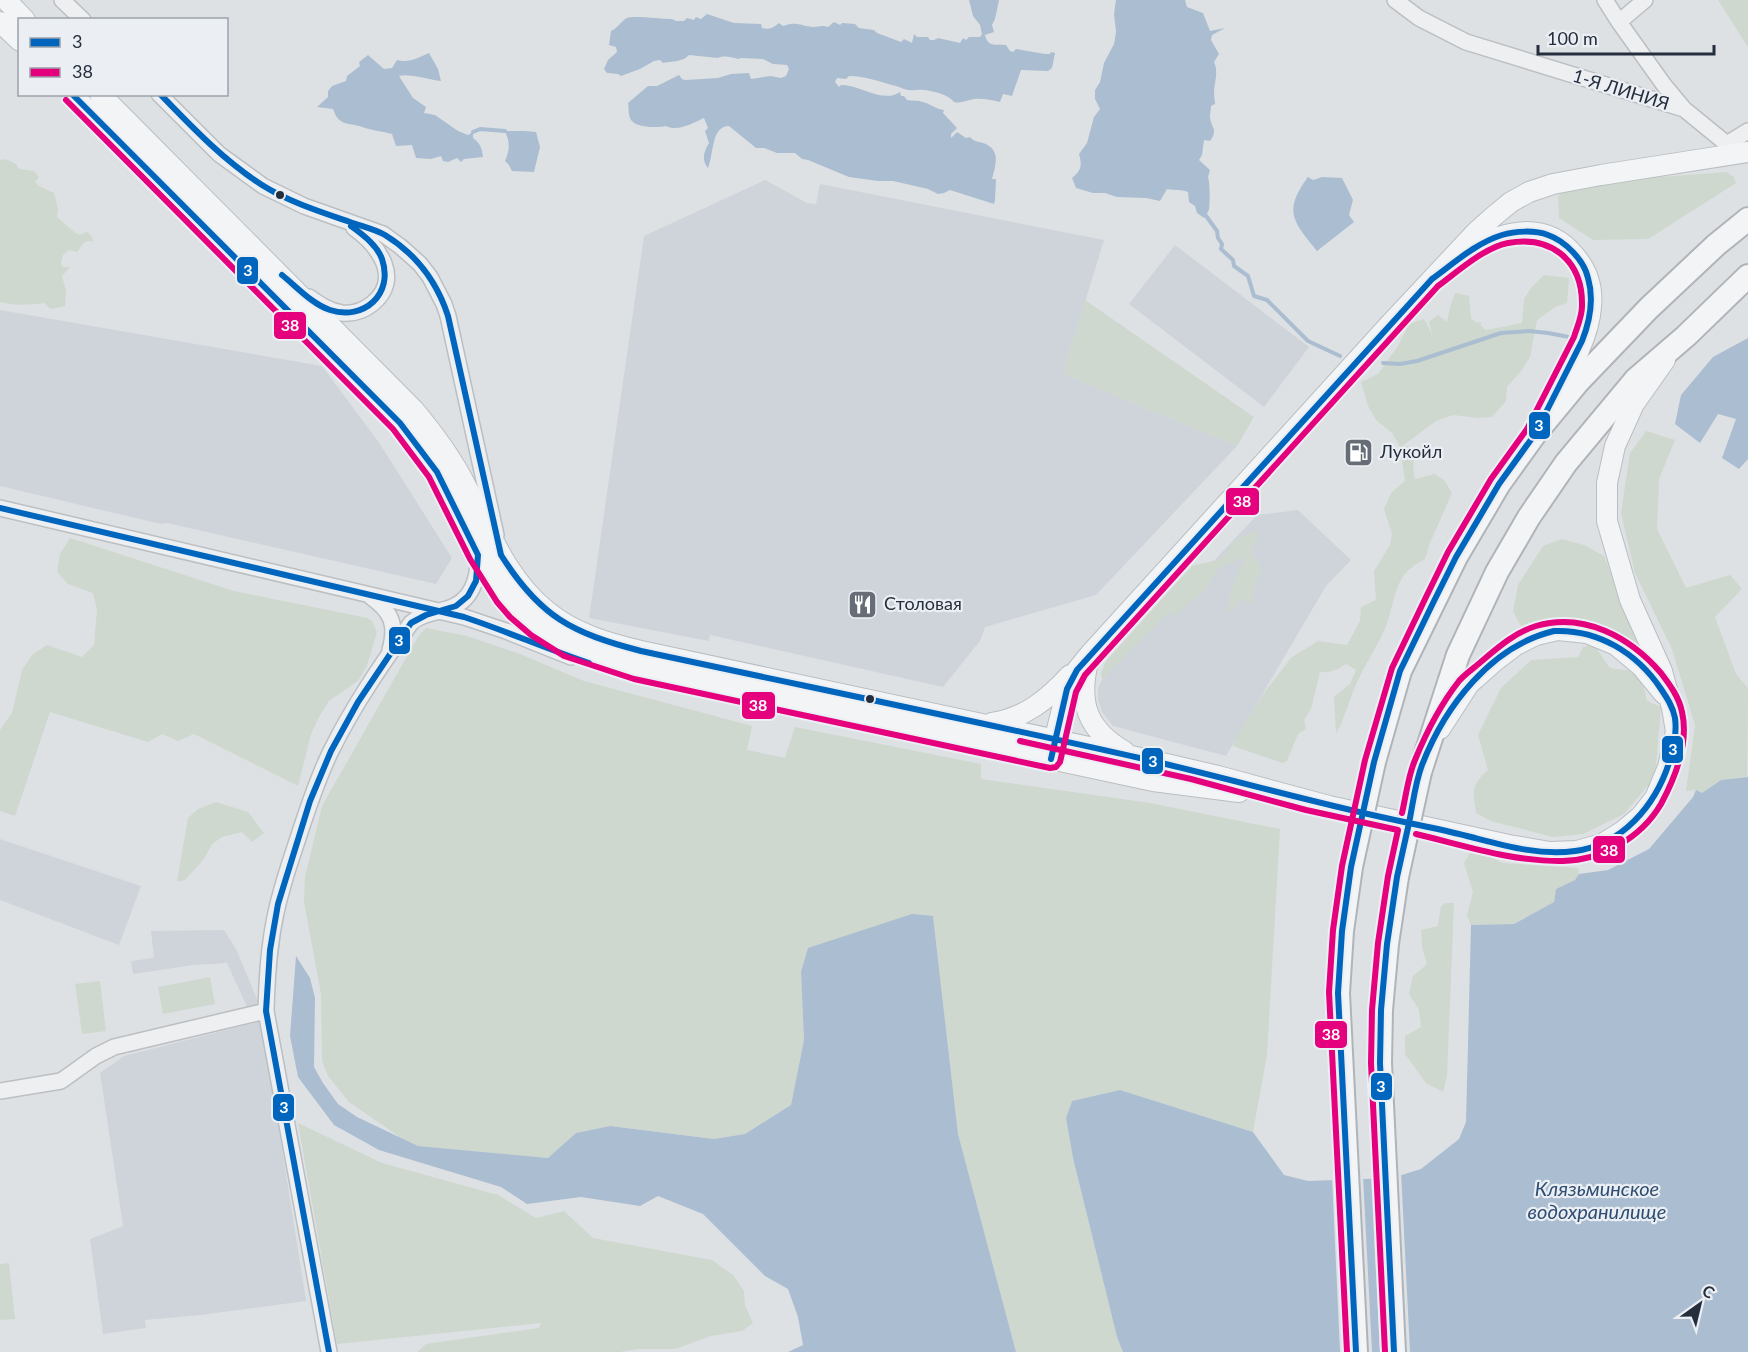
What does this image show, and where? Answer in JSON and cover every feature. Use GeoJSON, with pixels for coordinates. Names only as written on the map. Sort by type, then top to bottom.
{"type":"FeatureCollection","features":[{"type":"Feature","properties":{"kind":"highway"},"geometry":{"type":"LineString","coordinates":[[1356,1352],[1338,993],[1342,931],[1351,867],[1374,762],[1400,671],[1456,557],[1499,484],[1535,434],[1578,382],[1649,308],[1716,245],[1748,219]]}},
{"type":"Feature","properties":{"kind":"highway"},"geometry":{"type":"LineString","coordinates":[[1394,1352],[1380,1063],[1381,1010],[1387,944],[1396,877],[1422,767],[1458,655],[1497,572],[1529,517],[1566,463],[1636,379],[1686,336],[1748,276]]}},
{"type":"Feature","properties":{"kind":"main road"},"geometry":{"type":"LineString","coordinates":[[6,0],[23,18]]}},
{"type":"Feature","properties":{"kind":"main road"},"geometry":{"type":"LineString","coordinates":[[0,22],[18,39]]}},
{"type":"Feature","properties":{"kind":"main road"},"geometry":{"type":"LineString","coordinates":[[74,96],[400,423],[437,472],[478,555],[504,596],[526,619],[567,648],[636,670],[1153,781],[1307,801]]}},
{"type":"Feature","properties":{"kind":"main road"},"geometry":{"type":"LineString","coordinates":[[102,96],[396,392],[432,432],[453,462],[501,555],[519,583],[539,605],[565,624],[600,640],[641,651],[1137,757],[1218,776],[1307,801],[1551,852],[1577,851],[1602,844],[1623,831],[1641,816],[1655,798],[1668,767],[1676,731],[1672,708],[1662,671],[1630,600],[1616,553],[1607,521],[1607,483],[1615,446],[1634,404],[1663,363],[1686,336]]}},
{"type":"Feature","properties":{"kind":"main road"},"geometry":{"type":"LineString","coordinates":[[985,724],[1006,720],[1037,706],[1056,690],[1390,324],[1488,221],[1511,202],[1529,192],[1552,184],[1738,150]]}},
{"type":"Feature","properties":{"kind":"main road"},"geometry":{"type":"LineString","coordinates":[[1432,279],[1490,240],[1519,232],[1532,232],[1554,238],[1571,250],[1581,263],[1588,277],[1591,292],[1588,325],[1566,376],[1535,434]]}},
{"type":"Feature","properties":{"kind":"main road"},"geometry":{"type":"LineString","coordinates":[[1422,767],[1451,710],[1469,684],[1516,645],[1536,635],[1558,630],[1587,633],[1616,645],[1641,666],[1658,685],[1672,708]]}},
{"type":"Feature","properties":{"kind":"main road"},"geometry":{"type":"LineString","coordinates":[[1051,759],[1067,689],[1077,670],[1090,654]]}},
{"type":"Feature","properties":{"kind":"main road"},"geometry":{"type":"LineString","coordinates":[[1090,654],[1083,689],[1085,703],[1092,720],[1113,745],[1137,757]]}},
{"type":"Feature","properties":{"kind":"street"},"geometry":{"type":"LineString","coordinates":[[62,0],[81,18]]}},
{"type":"Feature","properties":{"kind":"street","name":"1-Я ЛИНИЯ"},"geometry":{"type":"LineString","coordinates":[[1395,0],[1419,18],[1466,42],[1684,109]]}},
{"type":"Feature","properties":{"kind":"street"},"geometry":{"type":"LineString","coordinates":[[1605,0],[1664,85],[1684,109],[1738,150],[1748,131]]}},
{"type":"Feature","properties":{"kind":"street"},"geometry":{"type":"LineString","coordinates":[[1619,22],[1645,0]]}},
{"type":"Feature","properties":{"kind":"street"},"geometry":{"type":"LineString","coordinates":[[161,96],[203,139],[233,165],[263,186],[285,197],[383,234],[420,264],[430,277],[448,316],[501,555]]}},
{"type":"Feature","properties":{"kind":"street"},"geometry":{"type":"LineString","coordinates":[[267,262],[307,296],[331,310],[352,313],[370,306],[385,285],[386,275],[382,257],[375,246],[342,219]]}},
{"type":"Feature","properties":{"kind":"street"},"geometry":{"type":"LineString","coordinates":[[0,508],[368,595],[413,612],[440,611],[456,606],[468,596],[476,581],[478,555]]}},
{"type":"Feature","properties":{"kind":"street"},"geometry":{"type":"LineString","coordinates":[[368,595],[382,606],[393,624],[394,638],[390,653]]}},
{"type":"Feature","properties":{"kind":"street"},"geometry":{"type":"LineString","coordinates":[[440,611],[506,631],[584,662],[636,670]]}},
{"type":"Feature","properties":{"kind":"street"},"geometry":{"type":"LineString","coordinates":[[330,1352],[266,1011],[271,940],[281,891],[310,801],[329,753],[342,729],[411,623],[413,612]]}},
{"type":"Feature","properties":{"kind":"street"},"geometry":{"type":"LineString","coordinates":[[0,1091],[61,1081],[96,1056],[114,1047],[266,1011]]}},
{"type":"Feature","properties":{"kind":"shaded area"},"geometry":{"type":"Polygon","coordinates":[[[1718,0],[1748,0],[1748,47],[1718,0]]]}},
{"type":"Feature","properties":{"kind":"shaded area"},"geometry":{"type":"Polygon","coordinates":[[[6,159],[16,164],[19,169],[34,171],[39,177],[35,182],[54,193],[58,209],[57,217],[74,232],[80,235],[87,232],[92,237],[93,242],[85,242],[77,252],[69,250],[63,255],[62,267],[70,267],[62,276],[66,291],[65,306],[51,309],[45,303],[22,305],[0,302],[0,160],[6,159]]]}},
{"type":"Feature","properties":{"kind":"shaded area"},"geometry":{"type":"Polygon","coordinates":[[[1727,172],[1734,177],[1736,183],[1648,239],[1593,240],[1559,218],[1558,197],[1562,190],[1631,179],[1727,172]]]}},
{"type":"Feature","properties":{"kind":"shaded area"},"geometry":{"type":"Polygon","coordinates":[[[765,180],[807,203],[816,204],[820,184],[1104,240],[1063,374],[1237,446],[1096,595],[985,627],[980,641],[943,687],[710,635],[709,641],[589,618],[644,236],[765,180]]]}},
{"type":"Feature","properties":{"kind":"shaded area"},"geometry":{"type":"Polygon","coordinates":[[[1175,245],[1309,347],[1264,407],[1129,304],[1175,245]]]}},
{"type":"Feature","properties":{"kind":"shaded area"},"geometry":{"type":"Polygon","coordinates":[[[1544,275],[1569,278],[1567,303],[1557,306],[1537,320],[1530,357],[1507,387],[1506,401],[1492,417],[1453,415],[1436,421],[1401,447],[1410,446],[1415,479],[1434,474],[1444,480],[1452,493],[1425,559],[1408,570],[1399,584],[1387,624],[1359,678],[1336,734],[1334,697],[1350,684],[1356,670],[1346,664],[1334,671],[1320,672],[1311,709],[1304,720],[1306,729],[1298,734],[1287,761],[1282,763],[1233,746],[1237,735],[1263,694],[1291,658],[1318,641],[1347,645],[1360,621],[1361,607],[1376,600],[1374,571],[1390,545],[1392,534],[1384,509],[1391,493],[1405,481],[1400,447],[1392,433],[1376,420],[1368,406],[1361,382],[1378,374],[1398,346],[1409,324],[1424,319],[1432,334],[1429,322],[1438,315],[1447,322],[1455,293],[1469,296],[1471,318],[1477,323],[1481,322],[1481,326],[1486,330],[1522,323],[1524,299],[1544,275]]]}},
{"type":"Feature","properties":{"kind":"shaded area"},"geometry":{"type":"Polygon","coordinates":[[[1085,300],[1254,417],[1237,446],[1063,374],[1085,300]]]}},
{"type":"Feature","properties":{"kind":"shaded area"},"geometry":{"type":"Polygon","coordinates":[[[0,310],[322,366],[380,444],[452,558],[436,584],[0,486],[0,310]]]}},
{"type":"Feature","properties":{"kind":"shaded area"},"geometry":{"type":"Polygon","coordinates":[[[1646,431],[1675,440],[1659,479],[1657,529],[1686,588],[1730,575],[1742,589],[1715,617],[1736,674],[1748,688],[1747,777],[1721,780],[1702,793],[1696,790],[1686,791],[1695,725],[1672,649],[1635,573],[1621,513],[1630,453],[1646,431]]]}},
{"type":"Feature","properties":{"kind":"shaded area"},"geometry":{"type":"Polygon","coordinates":[[[1298,510],[1351,560],[1326,586],[1226,756],[1113,726],[1102,712],[1098,700],[1098,688],[1102,680],[1257,515],[1298,510]]]}},
{"type":"Feature","properties":{"kind":"shaded area"},"geometry":{"type":"Polygon","coordinates":[[[1261,529],[1251,552],[1262,569],[1254,587],[1253,605],[1243,599],[1227,614],[1231,590],[1245,557],[1220,567],[1207,588],[1176,615],[1170,611],[1102,680],[1101,673],[1106,661],[1192,566],[1222,559],[1235,540],[1261,529]]]}},
{"type":"Feature","properties":{"kind":"shaded area"},"geometry":{"type":"Polygon","coordinates":[[[70,538],[234,591],[367,618],[372,621],[377,632],[367,666],[358,681],[329,701],[319,717],[311,734],[298,786],[194,734],[178,741],[162,734],[148,742],[50,712],[15,816],[0,811],[0,730],[12,713],[22,670],[32,655],[47,645],[82,657],[94,645],[97,610],[93,593],[68,584],[57,572],[60,554],[70,538]]]}},
{"type":"Feature","properties":{"kind":"shaded area"},"geometry":{"type":"Polygon","coordinates":[[[1562,539],[1584,545],[1604,556],[1645,650],[1584,622],[1523,630],[1513,611],[1518,585],[1543,546],[1562,539]]]}},
{"type":"Feature","properties":{"kind":"shaded area"},"geometry":{"type":"Polygon","coordinates":[[[426,628],[467,636],[520,654],[584,681],[752,726],[747,750],[785,758],[795,727],[981,764],[981,779],[1150,803],[1280,829],[1267,1055],[1253,1132],[1120,1090],[1072,1101],[1066,1118],[1073,1158],[1117,1337],[1123,1352],[1016,1352],[958,1134],[933,916],[801,972],[804,1040],[791,1105],[745,1134],[714,1139],[610,1126],[576,1133],[548,1158],[418,1146],[404,1140],[349,1102],[328,1076],[322,1061],[321,994],[304,902],[305,877],[322,806],[419,635],[426,628]]]}},
{"type":"Feature","properties":{"kind":"shaded area"},"geometry":{"type":"Polygon","coordinates":[[[1594,645],[1610,668],[1640,672],[1647,701],[1661,707],[1655,777],[1624,814],[1583,834],[1553,837],[1491,821],[1476,813],[1474,789],[1478,780],[1488,770],[1478,735],[1501,688],[1531,660],[1578,657],[1583,647],[1594,645]]]}},
{"type":"Feature","properties":{"kind":"shaded area"},"geometry":{"type":"Polygon","coordinates":[[[216,802],[248,812],[264,833],[252,842],[242,832],[222,837],[212,844],[204,859],[185,880],[177,882],[188,818],[198,809],[216,802]]]}},
{"type":"Feature","properties":{"kind":"shaded area"},"geometry":{"type":"Polygon","coordinates":[[[0,839],[141,886],[119,945],[0,900],[0,839]]]}},
{"type":"Feature","properties":{"kind":"shaded area"},"geometry":{"type":"Polygon","coordinates":[[[1473,848],[1503,863],[1578,868],[1579,874],[1575,880],[1556,889],[1554,902],[1514,924],[1471,925],[1467,915],[1473,892],[1464,863],[1473,848]]]}},
{"type":"Feature","properties":{"kind":"shaded area"},"geometry":{"type":"Polygon","coordinates":[[[1454,903],[1447,1076],[1443,1092],[1426,1083],[1405,1054],[1405,1036],[1421,1027],[1419,1010],[1409,994],[1413,976],[1427,964],[1422,947],[1421,930],[1438,926],[1441,906],[1454,903]]]}},
{"type":"Feature","properties":{"kind":"shaded area"},"geometry":{"type":"Polygon","coordinates":[[[224,930],[237,951],[259,1004],[247,1007],[227,963],[194,965],[133,974],[131,961],[154,958],[151,931],[224,930]]]}},
{"type":"Feature","properties":{"kind":"shaded area"},"geometry":{"type":"Polygon","coordinates":[[[210,977],[215,1004],[163,1014],[158,987],[210,977]]]}},
{"type":"Feature","properties":{"kind":"shaded area"},"geometry":{"type":"Polygon","coordinates":[[[100,981],[106,1031],[82,1034],[75,984],[100,981]]]}},
{"type":"Feature","properties":{"kind":"shaded area"},"geometry":{"type":"Polygon","coordinates":[[[262,1021],[306,1301],[145,1320],[146,1328],[103,1334],[90,1239],[123,1226],[100,1073],[124,1056],[262,1021]]]}},
{"type":"Feature","properties":{"kind":"shaded area"},"geometry":{"type":"Polygon","coordinates":[[[298,1123],[382,1163],[498,1195],[536,1218],[564,1211],[593,1238],[712,1260],[733,1275],[744,1291],[745,1305],[753,1323],[742,1331],[711,1336],[675,1349],[638,1349],[620,1352],[417,1352],[426,1344],[539,1328],[541,1323],[337,1344],[298,1123]]]}},
{"type":"Feature","properties":{"kind":"shaded area"},"geometry":{"type":"Polygon","coordinates":[[[9,1263],[15,1319],[0,1320],[0,1264],[9,1263]]]}},
{"type":"Feature","properties":{"kind":"water"},"geometry":{"type":"Polygon","coordinates":[[[969,0],[999,0],[992,25],[994,32],[985,35],[988,42],[1006,45],[1013,52],[1016,49],[1045,54],[1055,53],[1052,68],[1048,71],[1021,70],[1012,96],[1003,94],[1000,102],[971,99],[954,102],[936,92],[907,90],[855,76],[849,76],[846,79],[837,78],[835,82],[839,87],[848,86],[879,95],[893,95],[900,92],[901,96],[907,100],[921,101],[944,110],[943,113],[957,128],[951,134],[951,138],[957,132],[993,149],[996,158],[992,179],[996,179],[994,204],[950,190],[938,194],[928,189],[893,181],[849,177],[802,159],[795,153],[777,153],[764,148],[756,148],[729,126],[723,127],[716,136],[708,168],[704,159],[709,143],[705,131],[708,128],[704,118],[685,126],[671,128],[635,124],[630,118],[628,103],[648,86],[657,86],[679,75],[685,80],[749,73],[751,79],[771,76],[781,78],[786,76],[789,69],[787,65],[773,64],[763,59],[689,55],[677,61],[663,63],[660,60],[654,61],[621,76],[607,73],[604,69],[608,60],[617,52],[616,47],[609,45],[611,31],[631,17],[684,21],[687,18],[701,19],[707,14],[734,23],[761,24],[762,28],[767,29],[779,23],[783,26],[795,24],[828,27],[834,22],[840,25],[842,23],[855,24],[859,28],[874,30],[901,42],[904,39],[912,43],[914,34],[917,37],[928,37],[930,40],[938,38],[960,43],[963,38],[966,40],[969,37],[980,37],[982,34],[980,25],[973,16],[969,0]]]}},
{"type":"Feature","properties":{"kind":"water"},"geometry":{"type":"Polygon","coordinates":[[[1116,0],[1185,0],[1187,7],[1203,13],[1210,31],[1225,28],[1212,35],[1211,40],[1219,54],[1214,62],[1216,70],[1215,104],[1211,106],[1210,115],[1214,134],[1210,141],[1204,140],[1199,160],[1210,170],[1208,177],[1209,209],[1204,218],[1189,202],[1188,192],[1185,191],[1167,189],[1160,201],[1117,197],[1076,188],[1072,178],[1080,167],[1079,154],[1087,143],[1094,117],[1100,109],[1095,99],[1095,90],[1100,82],[1104,63],[1114,44],[1116,0]]]}},
{"type":"Feature","properties":{"kind":"water"},"geometry":{"type":"Polygon","coordinates":[[[429,53],[438,69],[441,81],[399,76],[413,98],[426,107],[424,113],[435,115],[468,135],[473,132],[473,138],[480,146],[483,157],[464,159],[461,162],[457,158],[448,162],[443,161],[441,156],[431,159],[416,158],[412,145],[396,146],[392,134],[345,123],[338,119],[333,109],[317,107],[328,97],[328,91],[332,86],[346,81],[347,76],[360,66],[359,62],[368,55],[384,69],[392,68],[397,60],[410,60],[429,53]]]}},
{"type":"Feature","properties":{"kind":"water"},"geometry":{"type":"Polygon","coordinates":[[[505,131],[536,132],[540,147],[534,172],[512,171],[505,161],[509,146],[505,131]]]}},
{"type":"Feature","properties":{"kind":"water"},"geometry":{"type":"Polygon","coordinates":[[[1308,177],[1313,180],[1322,177],[1342,178],[1353,200],[1349,215],[1354,222],[1317,251],[1297,224],[1293,208],[1295,199],[1308,177]]]}},
{"type":"Feature","properties":{"kind":"water"},"geometry":{"type":"Polygon","coordinates":[[[1748,338],[1748,459],[1739,469],[1722,458],[1736,419],[1718,414],[1700,443],[1675,424],[1681,395],[1713,357],[1748,338]]]}},
{"type":"Feature","properties":{"kind":"water","name":"Клязьминское водохранилище"},"geometry":{"type":"Polygon","coordinates":[[[1748,777],[1748,1352],[1123,1352],[1117,1337],[1073,1158],[1066,1118],[1072,1101],[1120,1090],[1253,1132],[1284,1175],[1308,1181],[1392,1178],[1421,1169],[1459,1139],[1466,1122],[1471,925],[1514,924],[1554,902],[1556,889],[1575,880],[1579,874],[1608,870],[1649,849],[1693,797],[1696,790],[1702,793],[1721,780],[1748,777]]]}},
{"type":"Feature","properties":{"kind":"water"},"geometry":{"type":"Polygon","coordinates":[[[912,914],[933,916],[958,1134],[1016,1352],[788,1352],[803,1345],[798,1317],[788,1289],[765,1276],[703,1214],[658,1196],[640,1206],[581,1197],[527,1204],[501,1187],[379,1150],[334,1125],[298,1077],[290,1036],[296,956],[310,978],[315,998],[314,1067],[323,1083],[338,1104],[357,1117],[418,1146],[548,1158],[576,1133],[610,1126],[714,1139],[745,1134],[791,1105],[804,1040],[801,972],[808,948],[912,914]]]}},
{"type":"Feature","properties":{"kind":"pier"},"geometry":{"type":"Polygon","coordinates":[[[1401,1172],[1410,1352],[1380,1352],[1371,1176],[1401,1172]]]}},
{"type":"Feature","properties":{"kind":"pier"},"geometry":{"type":"Polygon","coordinates":[[[1363,1176],[1372,1352],[1340,1352],[1332,1177],[1363,1176]]]}},
{"type":"Feature","properties":{"kind":"waterway"},"geometry":{"type":"LineString","coordinates":[[473,132],[480,129],[505,131]]}},
{"type":"Feature","properties":{"kind":"waterway"},"geometry":{"type":"LineString","coordinates":[[1204,213],[1217,231],[1222,244],[1221,249],[1233,260],[1234,266],[1248,276],[1254,296],[1267,300],[1308,341],[1340,356]]}},
{"type":"Feature","properties":{"kind":"waterway"},"geometry":{"type":"LineString","coordinates":[[1383,363],[1400,364],[1417,361],[1501,333],[1529,331],[1569,337]]}},
{"type":"Feature","properties":{"kind":"transit line","name":"3"},"geometry":{"type":"LineString","coordinates":[[74,96],[400,423],[437,472],[478,555],[476,581],[468,596],[456,606],[426,615],[411,623],[358,702],[331,751],[310,801],[278,904],[270,950],[266,1011],[329,1352]]}},
{"type":"Feature","properties":{"kind":"transit line","name":"3"},"geometry":{"type":"LineString","coordinates":[[162,96],[221,154],[262,185],[305,206],[381,233],[406,251],[424,270],[438,292],[448,316],[501,555],[530,594],[560,620],[596,637],[641,651],[1144,759],[1409,823]]}},
{"type":"Feature","properties":{"kind":"transit line","name":"38"},"geometry":{"type":"LineString","coordinates":[[66,100],[393,429],[429,477],[470,559],[497,602],[531,635],[564,656],[634,679],[1050,768],[1056,767],[1060,762],[1076,692],[1085,675],[1438,286],[1462,267],[1499,245],[1538,243],[1562,255],[1571,264],[1581,290],[1582,310],[1574,337],[1527,429],[1491,479],[1448,552],[1392,668],[1365,760],[1342,866],[1333,930],[1329,992],[1347,1352]]}},
{"type":"Feature","properties":{"kind":"transit line","name":"3"},"geometry":{"type":"LineString","coordinates":[[282,275],[311,299],[330,310],[354,312],[365,308],[380,293],[385,272],[377,249],[351,226]]}},
{"type":"Feature","properties":{"kind":"transit line","name":"3"},"geometry":{"type":"LineString","coordinates":[[1051,759],[1067,689],[1077,670],[1432,279],[1474,248],[1507,234],[1543,233],[1561,242],[1573,252],[1586,271],[1590,286],[1590,310],[1585,333],[1535,434],[1499,484],[1456,557],[1400,671],[1374,762],[1351,867],[1342,931],[1338,993],[1356,1352]]}},
{"type":"Feature","properties":{"kind":"transit line","name":"3"},"geometry":{"type":"LineString","coordinates":[[0,508],[464,617],[589,663]]}},
{"type":"Feature","properties":{"kind":"transit line","name":"38"},"geometry":{"type":"LineString","coordinates":[[1402,813],[1415,760],[1434,719],[1452,690],[1463,677],[1497,648],[1528,629],[1571,622],[1605,631],[1635,648],[1649,660],[1661,673],[1676,696],[1684,724],[1682,747],[1676,771],[1653,816],[1643,827],[1619,845],[1578,860],[1544,861],[1488,852],[1416,834]]}},
{"type":"Feature","properties":{"kind":"transit line","name":"3"},"geometry":{"type":"LineString","coordinates":[[1554,631],[1586,634],[1601,639],[1628,654],[1651,676],[1670,703],[1675,718],[1674,746],[1663,779],[1645,808],[1622,832],[1608,841],[1575,851],[1561,852],[1520,849],[1409,823],[1422,765],[1443,721],[1457,701],[1491,664],[1510,650],[1554,631]]}},
{"type":"Feature","properties":{"kind":"transit line","name":"38"},"geometry":{"type":"LineString","coordinates":[[1020,741],[1191,779],[1306,810],[1398,830],[1388,876],[1378,943],[1372,1010],[1371,1063],[1385,1352]]}},
{"type":"Feature","properties":{"kind":"transit line","name":"3"},"geometry":{"type":"LineString","coordinates":[[1394,1352],[1380,1063],[1381,1010],[1387,944],[1397,877],[1409,823]]}},
{"type":"Feature","properties":{"kind":"place","name":"Лукойл"},"geometry":{"type":"Point","coordinates":[1359,452]}},
{"type":"Feature","properties":{"kind":"place","name":"Столовая"},"geometry":{"type":"Point","coordinates":[863,604]}}]}
